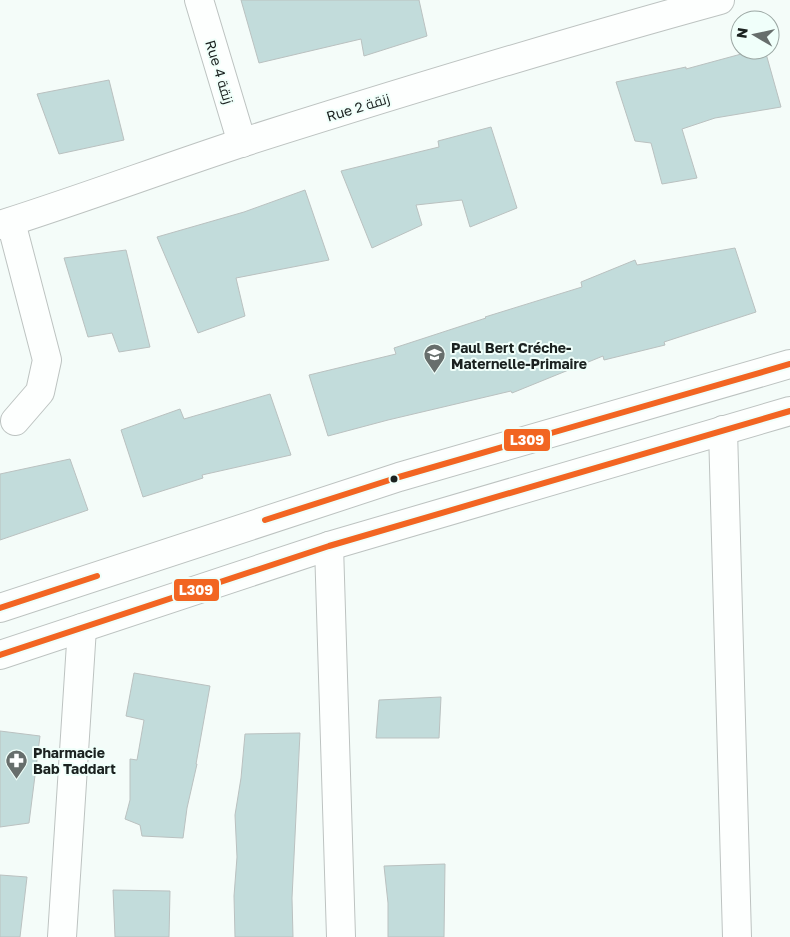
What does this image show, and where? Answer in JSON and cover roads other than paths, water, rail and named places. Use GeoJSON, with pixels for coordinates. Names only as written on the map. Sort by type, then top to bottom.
{"type":"FeatureCollection","features":[{"type":"Feature","properties":{"kind":"street","name":"Rue 4 زنقة"},"geometry":{"type":"LineString","coordinates":[[199,0],[242,143]]}},
{"type":"Feature","properties":{"kind":"street","name":"Rue 2 زنقة"},"geometry":{"type":"LineString","coordinates":[[6,224],[242,143],[575,40],[720,0]]}},
{"type":"Feature","properties":{"kind":"street"},"geometry":{"type":"LineString","coordinates":[[6,224],[47,360],[40,392],[15,420]]}},
{"type":"Feature","properties":{"kind":"street"},"geometry":{"type":"LineString","coordinates":[[0,608],[399,477],[790,364]]}},
{"type":"Feature","properties":{"kind":"street"},"geometry":{"type":"LineString","coordinates":[[0,655],[330,546],[790,411]]}},
{"type":"Feature","properties":{"kind":"street"},"geometry":{"type":"LineString","coordinates":[[723,430],[737,937]]}},
{"type":"Feature","properties":{"kind":"street"},"geometry":{"type":"LineString","coordinates":[[330,546],[341,937]]}},
{"type":"Feature","properties":{"kind":"street"},"geometry":{"type":"LineString","coordinates":[[62,937],[82,628]]}},
{"type":"Feature","properties":{"kind":"place","name":"Paul Bert Créche- Maternelle-Primaire"},"geometry":{"type":"Point","coordinates":[435,374]}},
{"type":"Feature","properties":{"kind":"place","name":"Pharmacie Bab Taddart"},"geometry":{"type":"Point","coordinates":[17,779]}}]}
